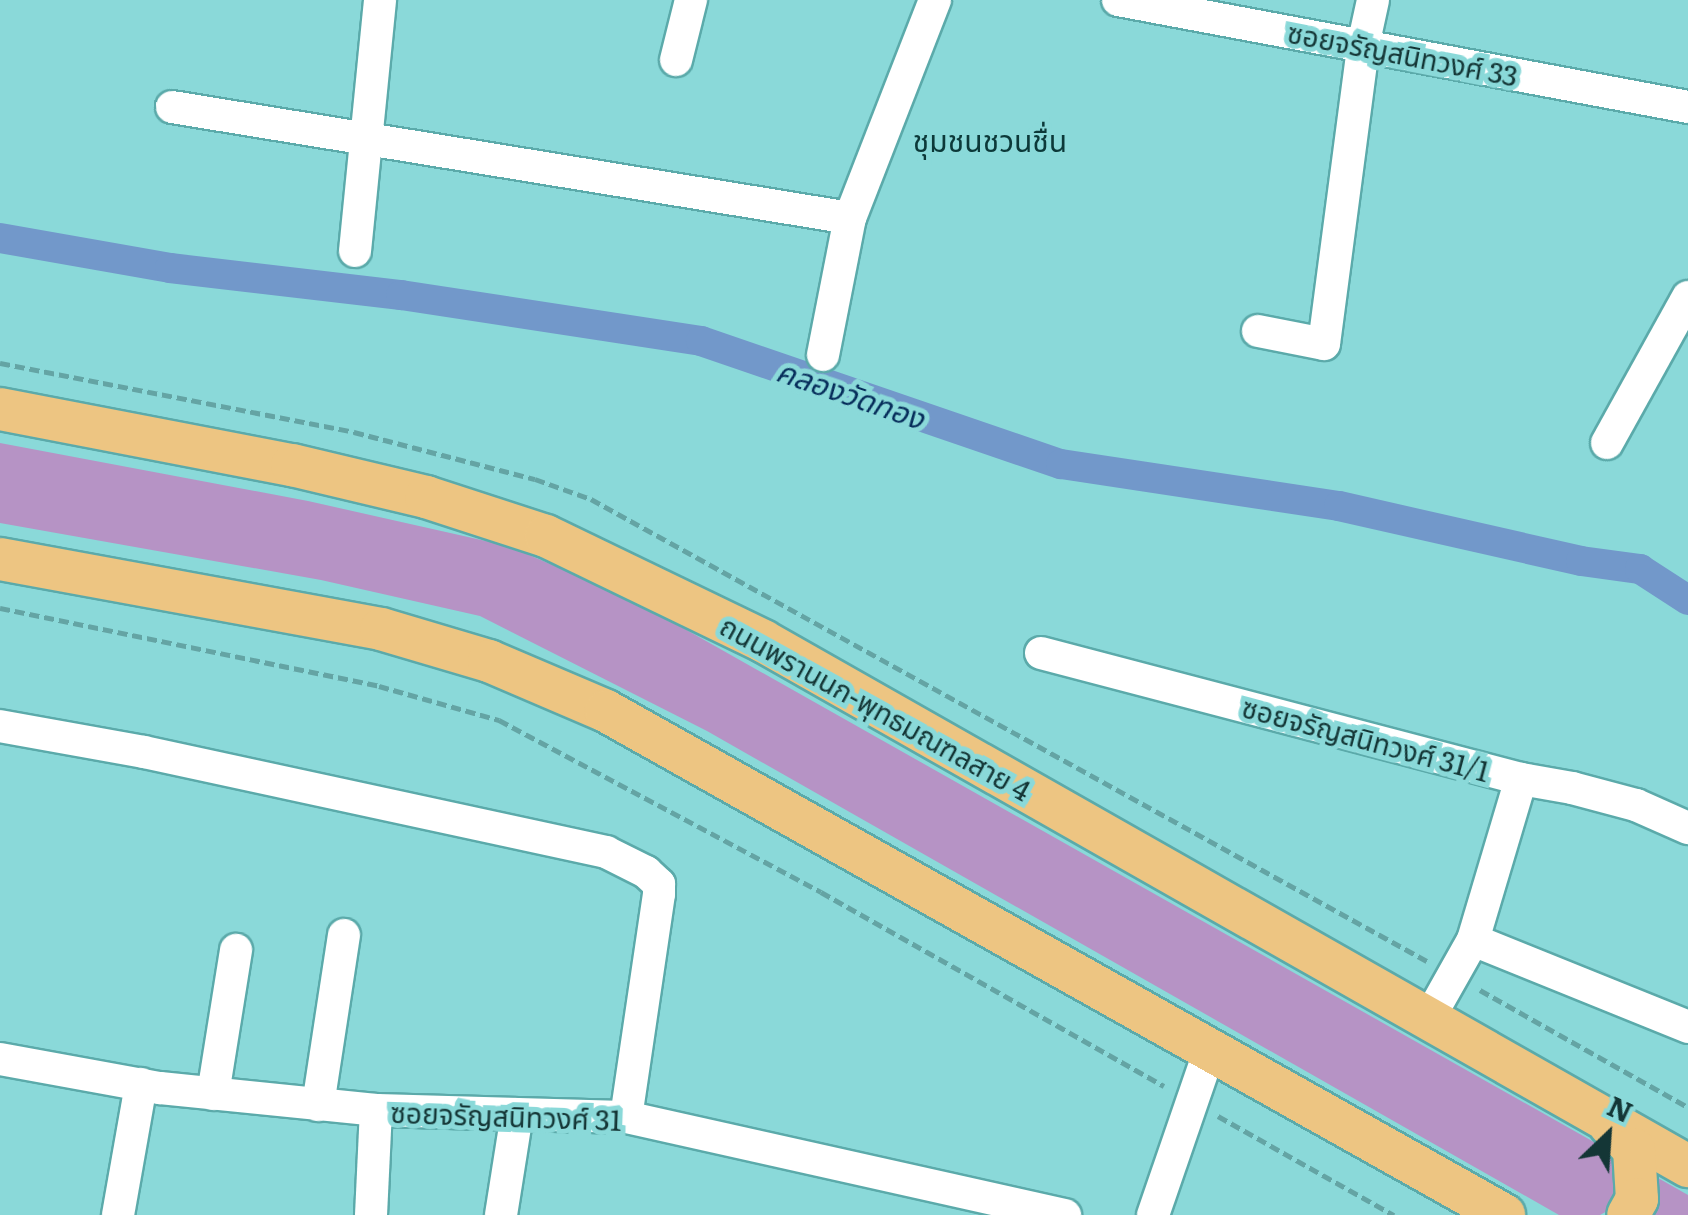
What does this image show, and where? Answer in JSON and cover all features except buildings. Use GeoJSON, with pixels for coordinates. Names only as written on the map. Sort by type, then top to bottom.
{"type":"FeatureCollection","features":[{"type":"Feature","properties":{"kind":"main road","name":"ถนนพรานนก-พุทธมณฑลสาย 4"},"geometry":{"type":"LineString","coordinates":[[0,409],[292,466],[426,498],[546,536],[763,641],[1688,1166]]}},
{"type":"Feature","properties":{"kind":"main road"},"geometry":{"type":"LineString","coordinates":[[0,559],[381,629],[489,661],[606,711],[1504,1215]]}},
{"type":"Feature","properties":{"kind":"main road"},"geometry":{"type":"LineString","coordinates":[[1602,1118],[1634,1149],[1636,1199],[1628,1215]]}},
{"type":"Feature","properties":{"kind":"street"},"geometry":{"type":"LineString","coordinates":[[355,251],[380,0]]}},
{"type":"Feature","properties":{"kind":"street"},"geometry":{"type":"LineString","coordinates":[[676,60],[691,0]]}},
{"type":"Feature","properties":{"kind":"street"},"geometry":{"type":"LineString","coordinates":[[824,355],[850,218],[934,0]]}},
{"type":"Feature","properties":{"kind":"street","name":"ซอยจรัญสนิทวงศ์ 33"},"geometry":{"type":"LineString","coordinates":[[1118,0],[1270,14],[1363,46],[1688,107]]}},
{"type":"Feature","properties":{"kind":"street"},"geometry":{"type":"LineString","coordinates":[[1258,331],[1324,344],[1363,46],[1373,0]]}},
{"type":"Feature","properties":{"kind":"street"},"geometry":{"type":"LineString","coordinates":[[172,107],[850,218]]}},
{"type":"Feature","properties":{"kind":"street"},"geometry":{"type":"LineString","coordinates":[[1607,443],[1688,298]]}},
{"type":"Feature","properties":{"kind":"street","name":"ซอยจรัญสนิทวงศ์ 31/1"},"geometry":{"type":"LineString","coordinates":[[1041,653],[1520,779],[1636,805],[1688,828]]}},
{"type":"Feature","properties":{"kind":"street"},"geometry":{"type":"LineString","coordinates":[[0,726],[144,752],[606,852],[646,872],[660,884],[660,894],[626,1118]]}},
{"type":"Feature","properties":{"kind":"street"},"geometry":{"type":"LineString","coordinates":[[1429,1018],[1473,940],[1494,883],[1520,779]]}},
{"type":"Feature","properties":{"kind":"street"},"geometry":{"type":"LineString","coordinates":[[318,1105],[344,935]]}},
{"type":"Feature","properties":{"kind":"street"},"geometry":{"type":"LineString","coordinates":[[1473,940],[1688,1027]]}},
{"type":"Feature","properties":{"kind":"street"},"geometry":{"type":"LineString","coordinates":[[213,1094],[236,950]]}},
{"type":"Feature","properties":{"kind":"street"},"geometry":{"type":"LineString","coordinates":[[1153,1215],[1210,1049]]}},
{"type":"Feature","properties":{"kind":"street","name":"ซอยจรัญสนิทวงศ์ 31"},"geometry":{"type":"LineString","coordinates":[[0,1059],[141,1084],[318,1105],[626,1118],[1065,1215]]}},
{"type":"Feature","properties":{"kind":"street"},"geometry":{"type":"LineString","coordinates":[[118,1215],[141,1084]]}},
{"type":"Feature","properties":{"kind":"street"},"geometry":{"type":"LineString","coordinates":[[372,1215],[376,1110]]}},
{"type":"Feature","properties":{"kind":"street"},"geometry":{"type":"LineString","coordinates":[[500,1215],[517,1114]]}},
{"type":"Feature","properties":{"kind":"path"},"geometry":{"type":"LineString","coordinates":[[0,608],[379,686],[498,720],[821,892],[1394,1215]]}},
{"type":"Feature","properties":{"kind":"shaded area"},"geometry":{"type":"Polygon","coordinates":[[[0,443],[308,501],[508,546],[630,598],[1608,1150],[1621,1162],[1625,1180],[1611,1209],[1600,1215],[1559,1215],[707,731],[480,616],[321,580],[0,523],[0,443]]]}},
{"type":"Feature","properties":{"kind":"shaded area"},"geometry":{"type":"Polygon","coordinates":[[[1658,1178],[1688,1195],[1688,1215],[1640,1215],[1658,1178]]]}},
{"type":"Feature","properties":{"kind":"waterway","name":"คลองวัดทอง"},"geometry":{"type":"LineString","coordinates":[[0,238],[170,268],[401,295],[701,341],[1061,464],[1339,506],[1581,561],[1640,569],[1688,600]]}},
{"type":"Feature","properties":{"kind":"district","name":"ชุมชนชวนชื่น"},"geometry":{"type":"Point","coordinates":[990,139]}}]}
